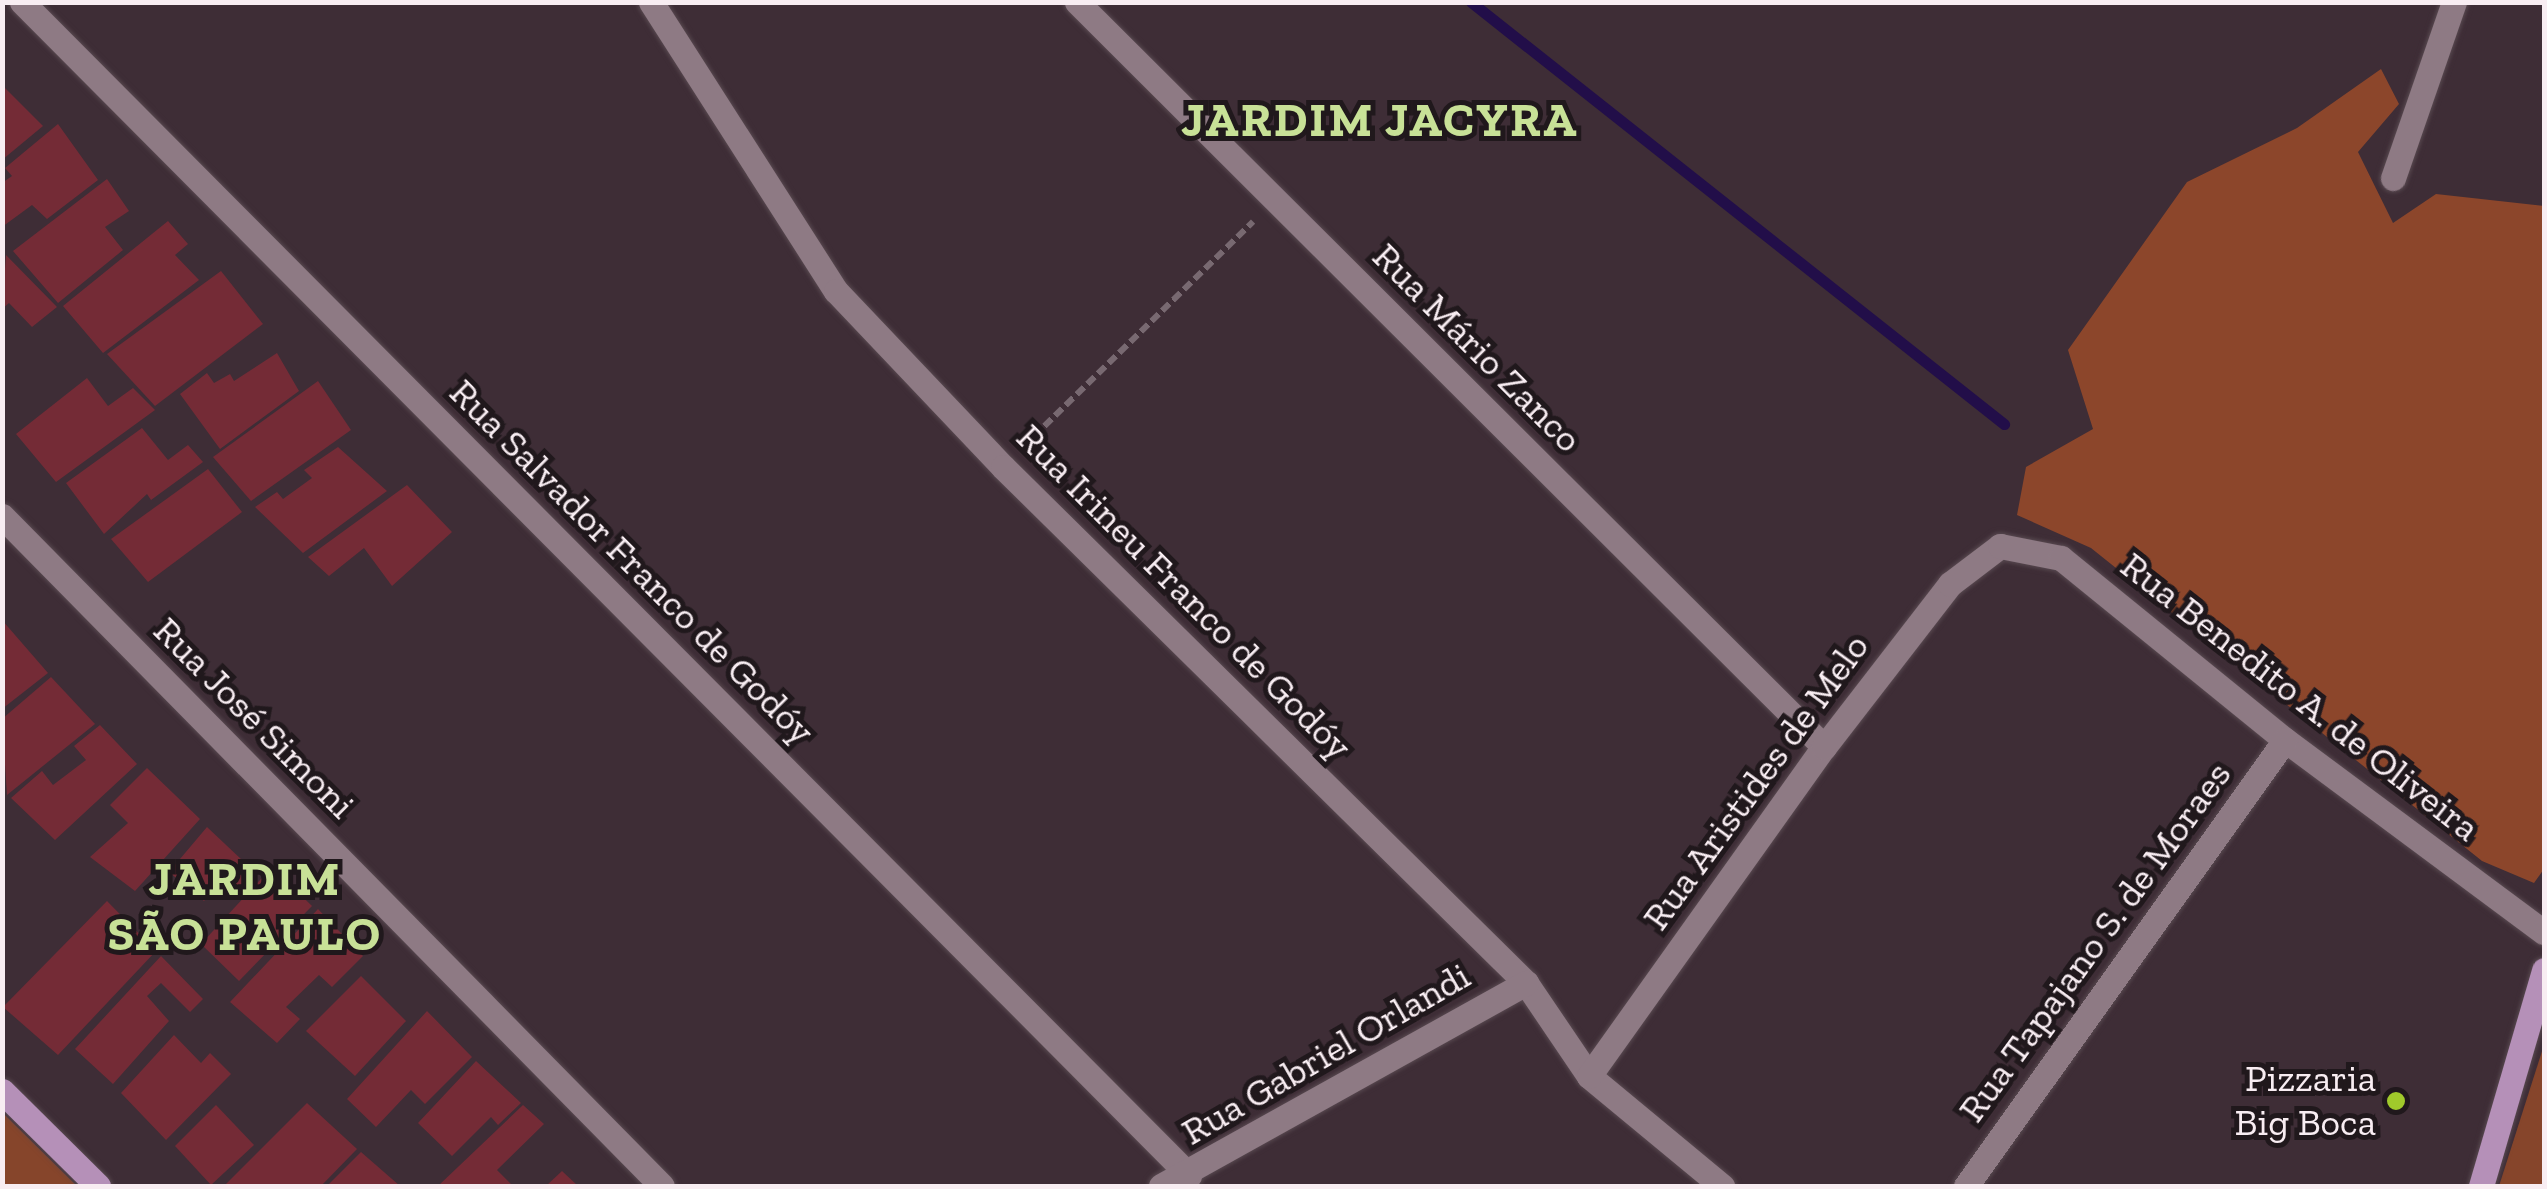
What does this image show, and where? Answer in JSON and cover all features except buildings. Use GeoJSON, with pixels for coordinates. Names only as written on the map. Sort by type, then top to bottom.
{"type":"FeatureCollection","features":[{"type":"Feature","properties":{"kind":"main road"},"geometry":{"type":"LineString","coordinates":[[2481,1186],[2544,970]]}},
{"type":"Feature","properties":{"kind":"main road"},"geometry":{"type":"LineString","coordinates":[[2,1091],[98,1186]]}},
{"type":"Feature","properties":{"kind":"street","name":"Rua Salvador Franco de Godóy"},"geometry":{"type":"LineString","coordinates":[[22,2],[1189,1175]]}},
{"type":"Feature","properties":{"kind":"street","name":"Rua Irineu Franco de Godóy"},"geometry":{"type":"LineString","coordinates":[[651,2],[836,290],[1003,467],[1526,983],[1588,1076],[1722,1186]]}},
{"type":"Feature","properties":{"kind":"street","name":"Rua Mário Zanco"},"geometry":{"type":"LineString","coordinates":[[1077,2],[1824,747]]}},
{"type":"Feature","properties":{"kind":"street"},"geometry":{"type":"LineString","coordinates":[[2393,178],[2454,2]]}},
{"type":"Feature","properties":{"kind":"street","name":"Rua José Simoni"},"geometry":{"type":"LineString","coordinates":[[2,516],[662,1186]]}},
{"type":"Feature","properties":{"kind":"street","name":"Rua Aristides de Melo"},"geometry":{"type":"LineString","coordinates":[[1588,1076],[1824,747],[1950,584],[2000,546]]}},
{"type":"Feature","properties":{"kind":"street","name":"Rua Benedito A. de Oliveira"},"geometry":{"type":"LineString","coordinates":[[2000,546],[2061,558],[2285,740],[2544,932]]}},
{"type":"Feature","properties":{"kind":"street","name":"Rua Tapajano S. de Moraes"},"geometry":{"type":"LineString","coordinates":[[1966,1186],[2285,740]]}},
{"type":"Feature","properties":{"kind":"street","name":"Rua Gabriel Orlandi"},"geometry":{"type":"LineString","coordinates":[[1161,1186],[1189,1175],[1526,983]]}},
{"type":"Feature","properties":{"kind":"path"},"geometry":{"type":"LineString","coordinates":[[1003,467],[1275,200]]}},
{"type":"Feature","properties":{"kind":"shaded area"},"geometry":{"type":"Polygon","coordinates":[[[2381,69],[2399,104],[2358,152],[2393,223],[2436,194],[2544,206],[2544,869],[2534,883],[2482,861],[2091,548],[2017,515],[2026,467],[2093,429],[2068,350],[2187,182],[2297,128],[2381,69]]]}},
{"type":"Feature","properties":{"kind":"shaded area"},"geometry":{"type":"Polygon","coordinates":[[[2544,1045],[2544,1186],[2499,1186],[2544,1045]]]}},
{"type":"Feature","properties":{"kind":"shaded area"},"geometry":{"type":"Polygon","coordinates":[[[3,1113],[77,1186],[3,1186],[3,1113]]]}},
{"type":"Feature","properties":{"kind":"waterway"},"geometry":{"type":"LineString","coordinates":[[1471,2],[2004,424]]}},
{"type":"Feature","properties":{"kind":"place","name":"Pizzaria Big Boca"},"geometry":{"type":"Point","coordinates":[2396,1101]}},
{"type":"Feature","properties":{"kind":"district","name":"JARDIM JACYRA"},"geometry":{"type":"Point","coordinates":[1380,120]}},
{"type":"Feature","properties":{"kind":"district","name":"JARDIM SÃO PAULO"},"geometry":{"type":"Point","coordinates":[245,906]}}]}
